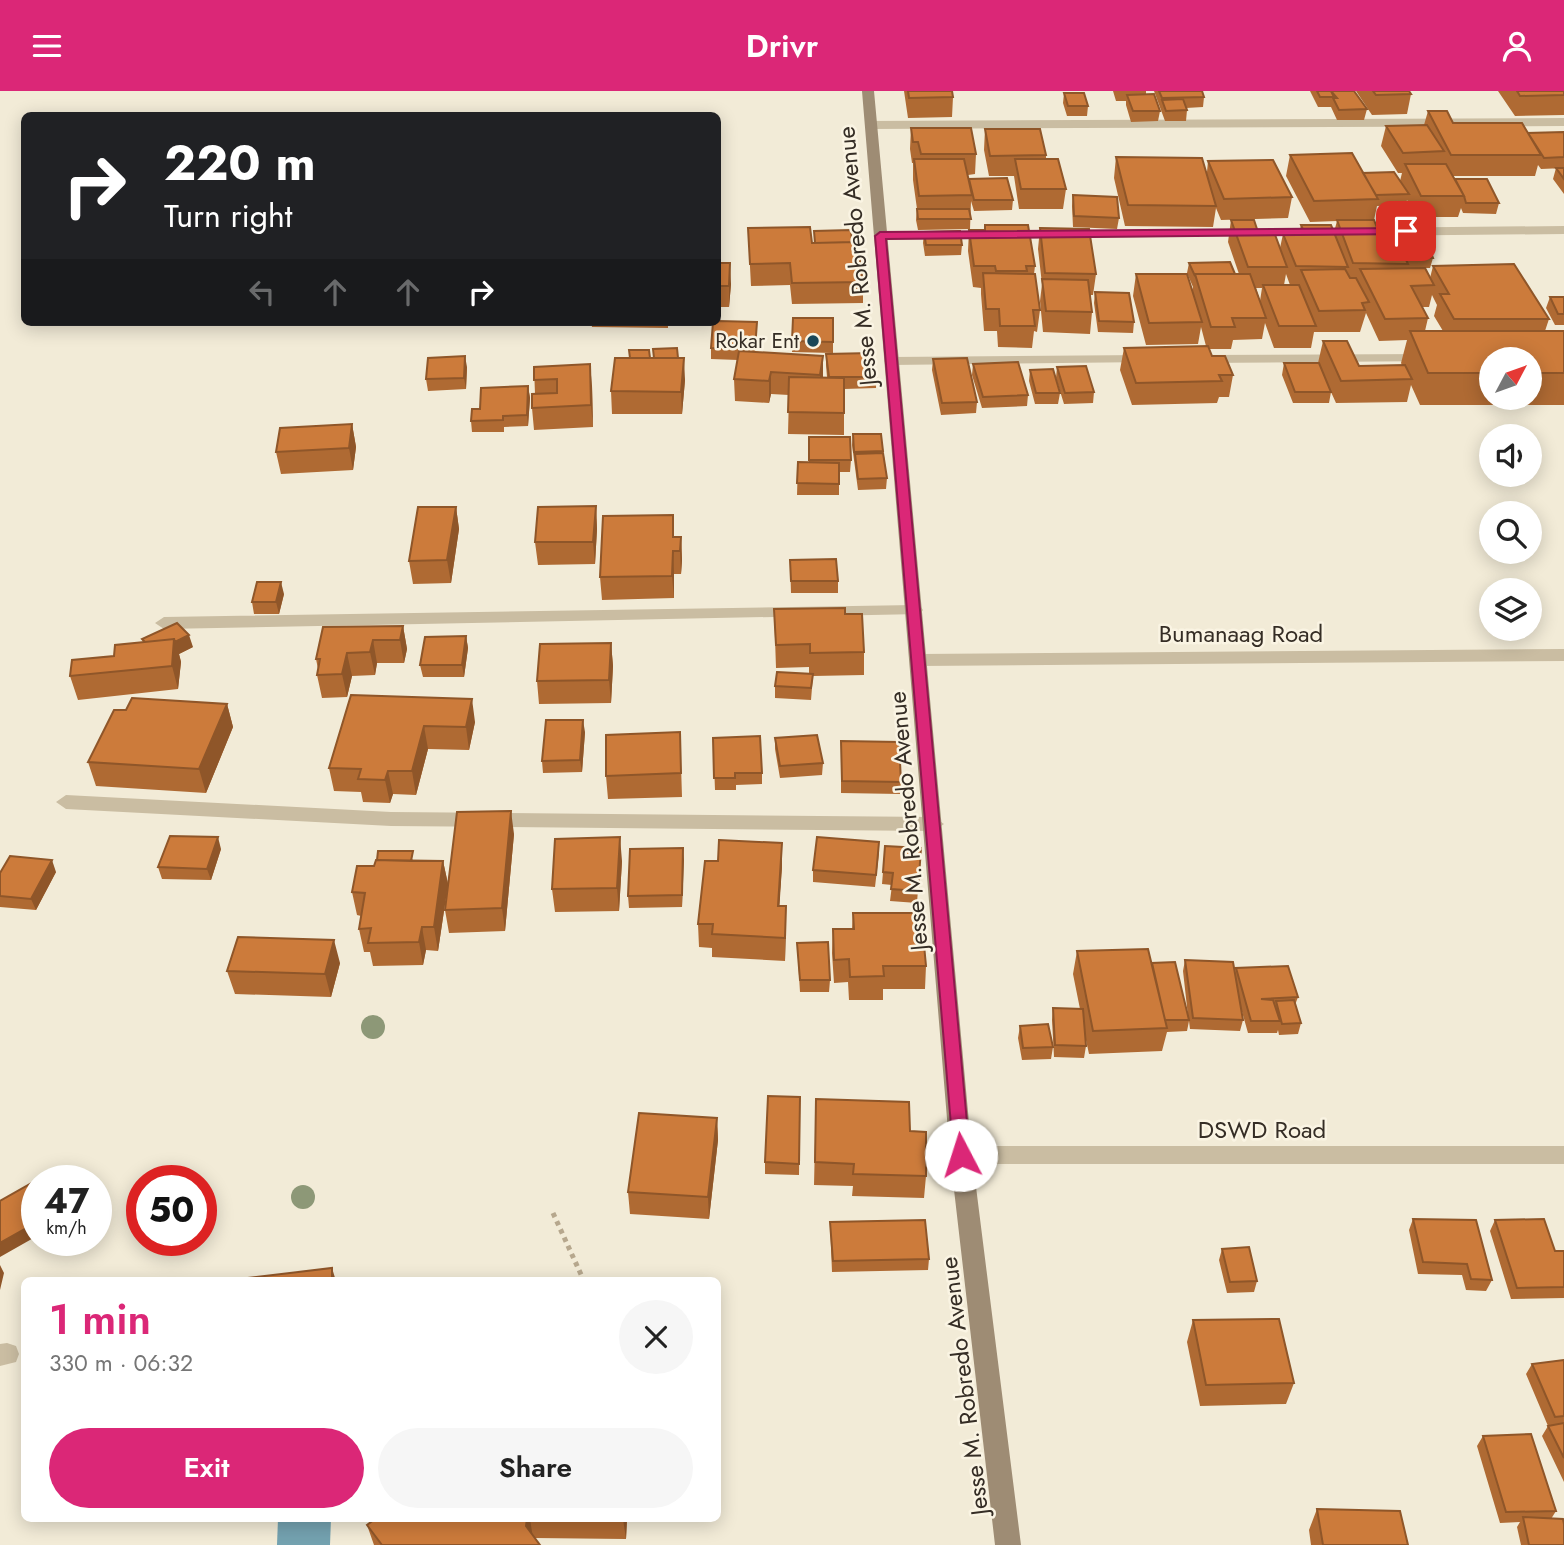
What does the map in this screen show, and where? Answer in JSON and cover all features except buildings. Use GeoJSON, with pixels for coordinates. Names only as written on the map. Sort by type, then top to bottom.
{"type":"FeatureCollection","features":[{"type":"Feature","properties":{"kind":"main road","name":"Jesse M. Robredo Avenue"},"geometry":{"type":"LineString","coordinates":[[868,91],[961,1155],[1008,1545]]}},
{"type":"Feature","properties":{"kind":"street"},"geometry":{"type":"LineString","coordinates":[[871,125],[1564,122]]}},
{"type":"Feature","properties":{"kind":"street"},"geometry":{"type":"LineString","coordinates":[[880,236],[1564,230]]}},
{"type":"Feature","properties":{"kind":"street"},"geometry":{"type":"LineString","coordinates":[[1184,359],[1442,358]]}},
{"type":"Feature","properties":{"kind":"street"},"geometry":{"type":"LineString","coordinates":[[891,361],[1156,359]]}},
{"type":"Feature","properties":{"kind":"street"},"geometry":{"type":"LineString","coordinates":[[164,623],[914,610]]}},
{"type":"Feature","properties":{"kind":"street","name":"Bumanaag Road"},"geometry":{"type":"LineString","coordinates":[[919,660],[1564,655]]}},
{"type":"Feature","properties":{"kind":"street"},"geometry":{"type":"LineString","coordinates":[[66,802],[219,815],[394,820],[934,824]]}},
{"type":"Feature","properties":{"kind":"street","name":"DSWD Road"},"geometry":{"type":"LineString","coordinates":[[961,1155],[1564,1155]]}},
{"type":"Feature","properties":{"kind":"path"},"geometry":{"type":"LineString","coordinates":[[553,1213],[582,1277]]}},
{"type":"Feature","properties":{"kind":"water"},"geometry":{"type":"Polygon","coordinates":[[[278,1522],[331,1522],[330,1545],[277,1545],[278,1522]]]}},
{"type":"Feature","properties":{"kind":"place","name":"Rokar Ent"},"geometry":{"type":"Point","coordinates":[813,341]}},
{"type":"Feature","properties":{"kind":"route"},"geometry":{"type":"LineString","coordinates":[[961,1155],[934,824],[880,236],[1406,231]]}}]}
